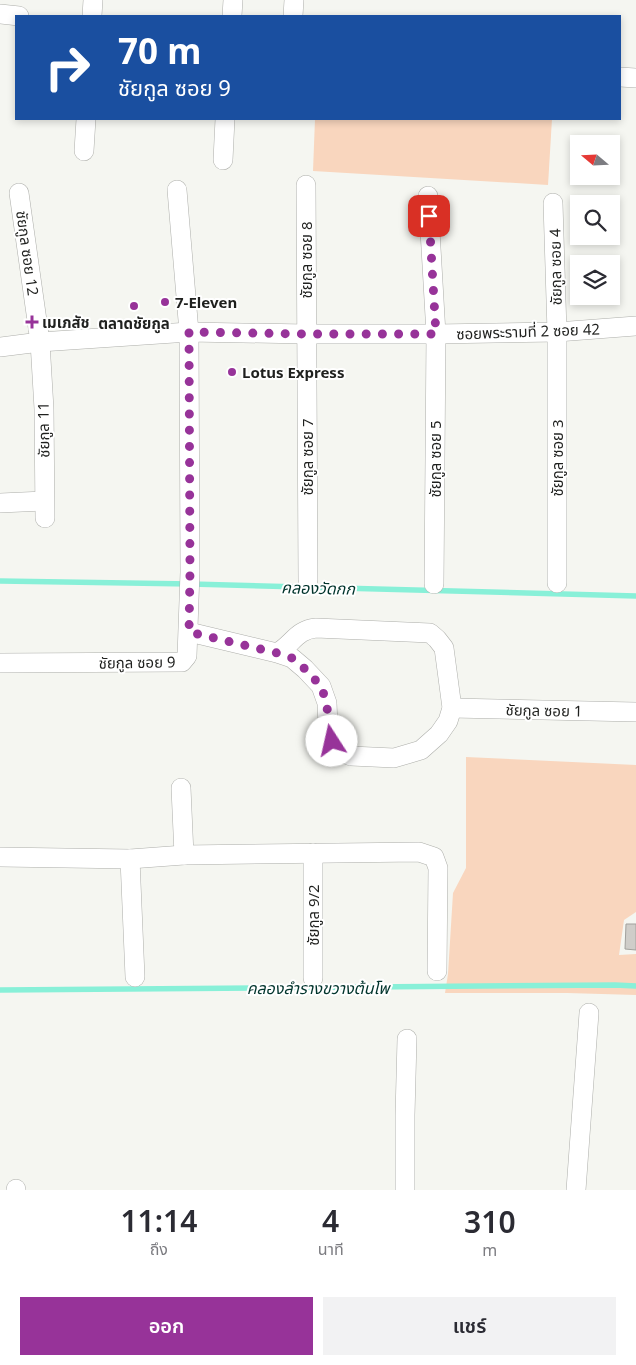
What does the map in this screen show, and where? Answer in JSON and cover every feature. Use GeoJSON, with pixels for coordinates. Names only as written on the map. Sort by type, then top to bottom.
{"type":"FeatureCollection","features":[{"type":"Feature","properties":{"kind":"street"},"geometry":{"type":"LineString","coordinates":[[92,15],[93,0]]}},
{"type":"Feature","properties":{"kind":"street"},"geometry":{"type":"LineString","coordinates":[[232,15],[233,0]]}},
{"type":"Feature","properties":{"kind":"street"},"geometry":{"type":"LineString","coordinates":[[293,15],[294,0]]}},
{"type":"Feature","properties":{"kind":"street"},"geometry":{"type":"LineString","coordinates":[[0,14],[15,16]]}},
{"type":"Feature","properties":{"kind":"street"},"geometry":{"type":"LineString","coordinates":[[621,78],[636,78]]}},
{"type":"Feature","properties":{"kind":"street"},"geometry":{"type":"LineString","coordinates":[[84,151],[86,120]]}},
{"type":"Feature","properties":{"kind":"street"},"geometry":{"type":"LineString","coordinates":[[223,160],[225,120]]}},
{"type":"Feature","properties":{"kind":"street","name":"ชัยกูล ซอย 8"},"geometry":{"type":"LineString","coordinates":[[306,186],[306,334]]}},
{"type":"Feature","properties":{"kind":"street","name":"ชัยกูล ซอย 9"},"geometry":{"type":"LineString","coordinates":[[0,663],[182,662],[187,656],[190,599],[189,332],[177,190]]}},
{"type":"Feature","properties":{"kind":"street","name":"ชัยกูล ซอย 12"},"geometry":{"type":"LineString","coordinates":[[19,193],[40,342]]}},
{"type":"Feature","properties":{"kind":"street","name":"ชัยกูล ซอย 5"},"geometry":{"type":"LineString","coordinates":[[428,196],[436,334],[434,584]]}},
{"type":"Feature","properties":{"kind":"street","name":"ชัยกูล ซอย 4"},"geometry":{"type":"LineString","coordinates":[[554,203],[557,332]]}},
{"type":"Feature","properties":{"kind":"street","name":"ซอยพระรามที่ 2 ซอย 42"},"geometry":{"type":"LineString","coordinates":[[0,347],[40,342],[189,332],[436,334],[557,332],[636,326]]}},
{"type":"Feature","properties":{"kind":"street","name":"ชัยกูล ซอย 3"},"geometry":{"type":"LineString","coordinates":[[557,332],[557,583]]}},
{"type":"Feature","properties":{"kind":"street","name":"ชัยกูล ซอย 7"},"geometry":{"type":"LineString","coordinates":[[306,334],[308,580]]}},
{"type":"Feature","properties":{"kind":"street","name":"ชัยกูล 11"},"geometry":{"type":"LineString","coordinates":[[0,503],[44,510],[44,409],[40,342]]}},
{"type":"Feature","properties":{"kind":"street"},"geometry":{"type":"LineString","coordinates":[[189,632],[292,658],[321,686],[327,704],[328,726],[332,741],[343,753],[351,756],[394,758],[421,750],[439,734],[448,721],[452,708],[444,648],[430,633],[306,629],[294,638],[286,648],[277,653]]}},
{"type":"Feature","properties":{"kind":"street","name":"ชัยกูล ซอย 1"},"geometry":{"type":"LineString","coordinates":[[452,708],[636,712]]}},
{"type":"Feature","properties":{"kind":"street"},"geometry":{"type":"LineString","coordinates":[[181,788],[184,855]]}},
{"type":"Feature","properties":{"kind":"street"},"geometry":{"type":"LineString","coordinates":[[0,857],[130,858],[184,855],[419,852],[434,857],[438,868],[437,971]]}},
{"type":"Feature","properties":{"kind":"street","name":"ชัยกูล 9/2"},"geometry":{"type":"LineString","coordinates":[[312,853],[314,978]]}},
{"type":"Feature","properties":{"kind":"street"},"geometry":{"type":"LineString","coordinates":[[130,858],[135,977]]}},
{"type":"Feature","properties":{"kind":"street"},"geometry":{"type":"LineString","coordinates":[[576,1190],[588,1014]]}},
{"type":"Feature","properties":{"kind":"street"},"geometry":{"type":"LineString","coordinates":[[405,1190],[407,1039]]}},
{"type":"Feature","properties":{"kind":"shaded area"},"geometry":{"type":"Polygon","coordinates":[[[315,120],[552,120],[548,185],[313,171],[315,120]]]}},
{"type":"Feature","properties":{"kind":"shaded area"},"geometry":{"type":"Polygon","coordinates":[[[466,757],[636,765],[636,912],[624,920],[619,955],[636,954],[636,995],[445,993],[453,893],[466,868],[466,757]]]}},
{"type":"Feature","properties":{"kind":"building"},"geometry":{"type":"Polygon","coordinates":[[[626,924],[636,924],[636,950],[625,949],[626,924]]]}},
{"type":"Feature","properties":{"kind":"waterway","name":"คลองวัดกก"},"geometry":{"type":"LineString","coordinates":[[0,581],[191,584],[636,596]]}},
{"type":"Feature","properties":{"kind":"waterway","name":"คลองลำรางขวางต้นโพ"},"geometry":{"type":"LineString","coordinates":[[0,990],[636,986]]}},
{"type":"Feature","properties":{"kind":"place","name":"7-Eleven"},"geometry":{"type":"Point","coordinates":[165,302]}},
{"type":"Feature","properties":{"kind":"place","name":"ตลาดชัยกูล"},"geometry":{"type":"Point","coordinates":[134,306]}},
{"type":"Feature","properties":{"kind":"place","name":"เมเภสัช"},"geometry":{"type":"Point","coordinates":[32,322]}},
{"type":"Feature","properties":{"kind":"place","name":"Lotus Express"},"geometry":{"type":"Point","coordinates":[232,372]}},
{"type":"Feature","properties":{"kind":"route"},"geometry":{"type":"LineString","coordinates":[[332,741],[328,726],[327,704],[321,686],[292,658],[189,632],[189,332],[436,334],[429,216]]}}]}
